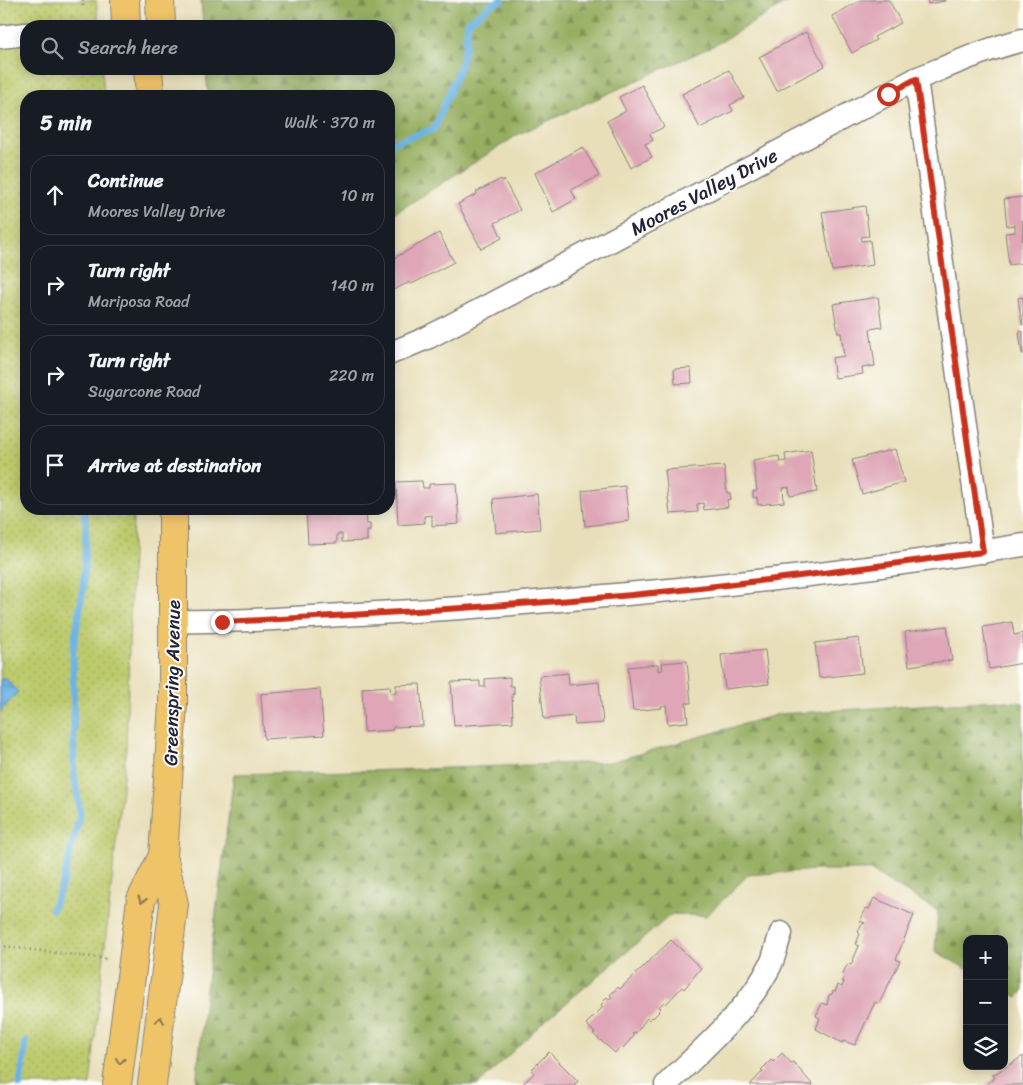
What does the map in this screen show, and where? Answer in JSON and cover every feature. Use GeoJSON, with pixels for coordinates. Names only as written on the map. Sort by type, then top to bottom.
{"type":"FeatureCollection","features":[{"type":"Feature","properties":{"kind":"main road"},"geometry":{"type":"LineString","coordinates":[[124,0],[126,20]]}},
{"type":"Feature","properties":{"kind":"main road"},"geometry":{"type":"LineString","coordinates":[[148,75],[150,90]]}},
{"type":"Feature","properties":{"kind":"main road","name":"Greenspring Avenue"},"geometry":{"type":"LineString","coordinates":[[152,1085],[174,904],[162,856],[173,704],[173,515]]}},
{"type":"Feature","properties":{"kind":"main road","name":"Greenspring Avenue"},"geometry":{"type":"LineString","coordinates":[[117,1085],[141,900],[162,856]]}},
{"type":"Feature","properties":{"kind":"street"},"geometry":{"type":"LineString","coordinates":[[0,37],[20,35]]}},
{"type":"Feature","properties":{"kind":"street","name":"Moores Valley Drive"},"geometry":{"type":"LineString","coordinates":[[395,351],[429,337],[916,79],[1002,45],[1023,40]]}},
{"type":"Feature","properties":{"kind":"street"},"geometry":{"type":"LineString","coordinates":[[916,79],[983,552]]}},
{"type":"Feature","properties":{"kind":"street"},"geometry":{"type":"LineString","coordinates":[[174,620],[222,622],[306,618],[623,595],[784,578],[1023,545]]}},
{"type":"Feature","properties":{"kind":"street"},"geometry":{"type":"LineString","coordinates":[[666,1085],[734,1017],[756,991],[771,964],[781,933]]}},
{"type":"Feature","properties":{"kind":"path"},"geometry":{"type":"LineString","coordinates":[[83,0],[83,9]]}},
{"type":"Feature","properties":{"kind":"path"},"geometry":{"type":"LineString","coordinates":[[0,946],[114,960]]}},
{"type":"Feature","properties":{"kind":"green space"},"geometry":{"type":"Polygon","coordinates":[[[0,0],[96,0],[98,20],[20,20],[20,75],[102,75],[104,90],[20,90],[20,515],[133,515],[126,749],[90,1085],[0,1085],[0,0]]]}},
{"type":"Feature","properties":{"kind":"green space"},"geometry":{"type":"Polygon","coordinates":[[[201,0],[791,0],[715,45],[519,134],[395,213],[395,90],[208,90],[206,75],[395,75],[395,20],[203,20],[201,0]]]}},
{"type":"Feature","properties":{"kind":"green space"},"geometry":{"type":"Polygon","coordinates":[[[998,700],[1023,703],[1023,991],[1018,997],[1008,991],[1008,935],[963,935],[963,967],[935,951],[938,911],[870,870],[816,870],[748,875],[706,916],[672,914],[541,1024],[478,1085],[196,1085],[206,989],[234,774],[611,762],[779,714],[998,700]]]}},
{"type":"Feature","properties":{"kind":"water"},"geometry":{"type":"Polygon","coordinates":[[[5,678],[18,692],[0,712],[0,680],[5,678]]]}},
{"type":"Feature","properties":{"kind":"building"},"geometry":{"type":"Polygon","coordinates":[[[861,0],[889,0],[901,23],[874,37],[876,40],[852,53],[832,16],[861,0]]]}},
{"type":"Feature","properties":{"kind":"building"},"geometry":{"type":"Polygon","coordinates":[[[927,0],[945,0],[945,1],[928,4],[927,0]]]}},
{"type":"Feature","properties":{"kind":"building"},"geometry":{"type":"Polygon","coordinates":[[[806,32],[825,66],[777,91],[759,57],[806,32]]]}},
{"type":"Feature","properties":{"kind":"building"},"geometry":{"type":"Polygon","coordinates":[[[729,70],[744,98],[730,105],[733,111],[700,128],[682,94],[729,70]]]}},
{"type":"Feature","properties":{"kind":"building"},"geometry":{"type":"Polygon","coordinates":[[[642,85],[664,127],[650,134],[653,140],[645,144],[652,157],[631,168],[607,121],[626,111],[619,97],[642,85]]]}},
{"type":"Feature","properties":{"kind":"building"},"geometry":{"type":"Polygon","coordinates":[[[583,147],[599,176],[571,190],[576,199],[553,212],[535,173],[583,147]]]}},
{"type":"Feature","properties":{"kind":"building"},"geometry":{"type":"Polygon","coordinates":[[[501,179],[502,181],[504,180],[520,210],[495,223],[502,238],[481,249],[458,204],[501,179]]]}},
{"type":"Feature","properties":{"kind":"building"},"geometry":{"type":"Polygon","coordinates":[[[1023,197],[1022,263],[1009,265],[1005,233],[1015,232],[1015,225],[1007,226],[1004,199],[1023,197]]]}},
{"type":"Feature","properties":{"kind":"building"},"geometry":{"type":"Polygon","coordinates":[[[865,206],[869,236],[861,237],[862,241],[870,240],[873,265],[832,271],[822,212],[865,206]]]}},
{"type":"Feature","properties":{"kind":"building"},"geometry":{"type":"Polygon","coordinates":[[[439,233],[454,262],[412,284],[410,282],[395,289],[395,258],[439,233]]]}},
{"type":"Feature","properties":{"kind":"building"},"geometry":{"type":"Polygon","coordinates":[[[878,297],[882,327],[870,329],[875,366],[862,368],[863,374],[835,378],[832,358],[844,356],[841,333],[838,333],[833,304],[878,297]]]}},
{"type":"Feature","properties":{"kind":"building"},"geometry":{"type":"Polygon","coordinates":[[[1023,297],[1023,325],[1022,325],[1018,298],[1023,297]]]}},
{"type":"Feature","properties":{"kind":"building"},"geometry":{"type":"Polygon","coordinates":[[[1023,331],[1023,354],[1022,354],[1019,332],[1023,331]]]}},
{"type":"Feature","properties":{"kind":"building"},"geometry":{"type":"Polygon","coordinates":[[[691,368],[692,383],[675,384],[674,369],[691,368]]]}},
{"type":"Feature","properties":{"kind":"building"},"geometry":{"type":"Polygon","coordinates":[[[895,449],[904,482],[862,494],[852,460],[895,449]]]}},
{"type":"Feature","properties":{"kind":"building"},"geometry":{"type":"Polygon","coordinates":[[[811,450],[817,492],[790,496],[789,487],[783,488],[784,502],[758,505],[757,497],[753,498],[753,491],[757,491],[753,460],[779,456],[780,462],[786,461],[785,454],[811,450]]]}},
{"type":"Feature","properties":{"kind":"building"},"geometry":{"type":"Polygon","coordinates":[[[724,466],[727,493],[730,493],[731,499],[727,500],[728,507],[704,510],[703,503],[697,504],[698,512],[670,514],[665,470],[724,466]]]}},
{"type":"Feature","properties":{"kind":"building"},"geometry":{"type":"Polygon","coordinates":[[[422,481],[423,488],[429,488],[429,484],[456,483],[459,524],[432,526],[432,515],[424,516],[425,523],[398,525],[396,482],[422,481]]]}},
{"type":"Feature","properties":{"kind":"building"},"geometry":{"type":"Polygon","coordinates":[[[625,486],[629,521],[585,526],[582,491],[625,486]]]}},
{"type":"Feature","properties":{"kind":"building"},"geometry":{"type":"Polygon","coordinates":[[[537,494],[540,529],[496,533],[493,499],[537,494]]]}},
{"type":"Feature","properties":{"kind":"building"},"geometry":{"type":"Polygon","coordinates":[[[306,515],[366,515],[367,524],[370,524],[370,531],[367,531],[367,541],[342,542],[342,534],[337,534],[337,543],[308,544],[306,515]]]}},
{"type":"Feature","properties":{"kind":"building"},"geometry":{"type":"Polygon","coordinates":[[[1012,622],[1014,635],[1023,633],[1023,663],[989,669],[983,627],[1012,622]]]}},
{"type":"Feature","properties":{"kind":"building"},"geometry":{"type":"Polygon","coordinates":[[[947,626],[952,660],[909,666],[905,632],[947,626]]]}},
{"type":"Feature","properties":{"kind":"building"},"geometry":{"type":"Polygon","coordinates":[[[859,638],[863,673],[819,678],[815,643],[859,638]]]}},
{"type":"Feature","properties":{"kind":"building"},"geometry":{"type":"Polygon","coordinates":[[[765,650],[769,684],[725,689],[721,655],[765,650]]]}},
{"type":"Feature","properties":{"kind":"building"},"geometry":{"type":"Polygon","coordinates":[[[687,661],[691,703],[686,703],[688,722],[668,724],[666,705],[661,706],[662,708],[633,711],[628,667],[658,664],[658,671],[663,670],[662,663],[687,661]]]}},
{"type":"Feature","properties":{"kind":"building"},"geometry":{"type":"Polygon","coordinates":[[[568,673],[569,685],[599,682],[603,723],[575,725],[574,716],[544,719],[539,676],[568,673]]]}},
{"type":"Feature","properties":{"kind":"building"},"geometry":{"type":"Polygon","coordinates":[[[510,677],[510,686],[514,686],[514,694],[512,694],[513,722],[454,726],[451,682],[480,681],[480,687],[485,687],[485,679],[510,677]]]}},
{"type":"Feature","properties":{"kind":"building"},"geometry":{"type":"Polygon","coordinates":[[[420,684],[423,726],[393,727],[393,730],[364,732],[362,688],[390,686],[391,694],[396,693],[396,685],[420,684]]]}},
{"type":"Feature","properties":{"kind":"building"},"geometry":{"type":"Polygon","coordinates":[[[320,689],[324,735],[264,739],[261,694],[320,689]]]}},
{"type":"Feature","properties":{"kind":"building"},"geometry":{"type":"Polygon","coordinates":[[[874,898],[914,915],[896,959],[900,961],[879,1004],[875,1002],[855,1045],[843,1041],[842,1043],[816,1029],[820,1018],[816,1016],[822,1003],[827,1005],[829,995],[833,991],[835,992],[838,985],[842,987],[845,968],[849,964],[851,965],[859,946],[856,944],[860,934],[858,932],[861,925],[865,923],[860,921],[866,908],[869,909],[874,898]]]}},
{"type":"Feature","properties":{"kind":"building"},"geometry":{"type":"Polygon","coordinates":[[[671,940],[701,968],[684,989],[682,987],[666,1004],[664,1002],[659,1007],[661,1008],[659,1012],[649,1020],[647,1018],[636,1033],[632,1034],[634,1036],[622,1049],[620,1047],[615,1053],[593,1034],[595,1033],[586,1024],[603,1007],[601,1005],[607,997],[609,999],[612,997],[610,995],[618,987],[620,989],[671,940]]]}},
{"type":"Feature","properties":{"kind":"building"},"geometry":{"type":"Polygon","coordinates":[[[549,1052],[578,1081],[574,1085],[522,1085],[534,1073],[531,1070],[549,1052]]]}},
{"type":"Feature","properties":{"kind":"building"},"geometry":{"type":"Polygon","coordinates":[[[782,1053],[791,1063],[793,1062],[813,1085],[750,1085],[771,1060],[773,1062],[782,1053]]]}},
{"type":"Feature","properties":{"kind":"building"},"geometry":{"type":"Polygon","coordinates":[[[1023,1056],[1023,1085],[985,1085],[995,1078],[993,1075],[1001,1070],[1008,1070],[1008,1066],[1023,1056]]]}},
{"type":"Feature","properties":{"kind":"waterway"},"geometry":{"type":"LineString","coordinates":[[395,142],[434,129],[459,69],[465,48],[468,22],[492,4],[502,0]]}},
{"type":"Feature","properties":{"kind":"waterway"},"geometry":{"type":"LineString","coordinates":[[52,909],[63,882],[80,813],[74,774],[73,650],[83,590],[86,530],[85,515]]}},
{"type":"Feature","properties":{"kind":"waterway"},"geometry":{"type":"LineString","coordinates":[[20,1085],[26,1041]]}},
{"type":"Feature","properties":{"kind":"route"},"geometry":{"type":"LineString","coordinates":[[222,622],[464,608],[633,594],[784,578],[983,552],[916,79],[888,94]]}}]}
